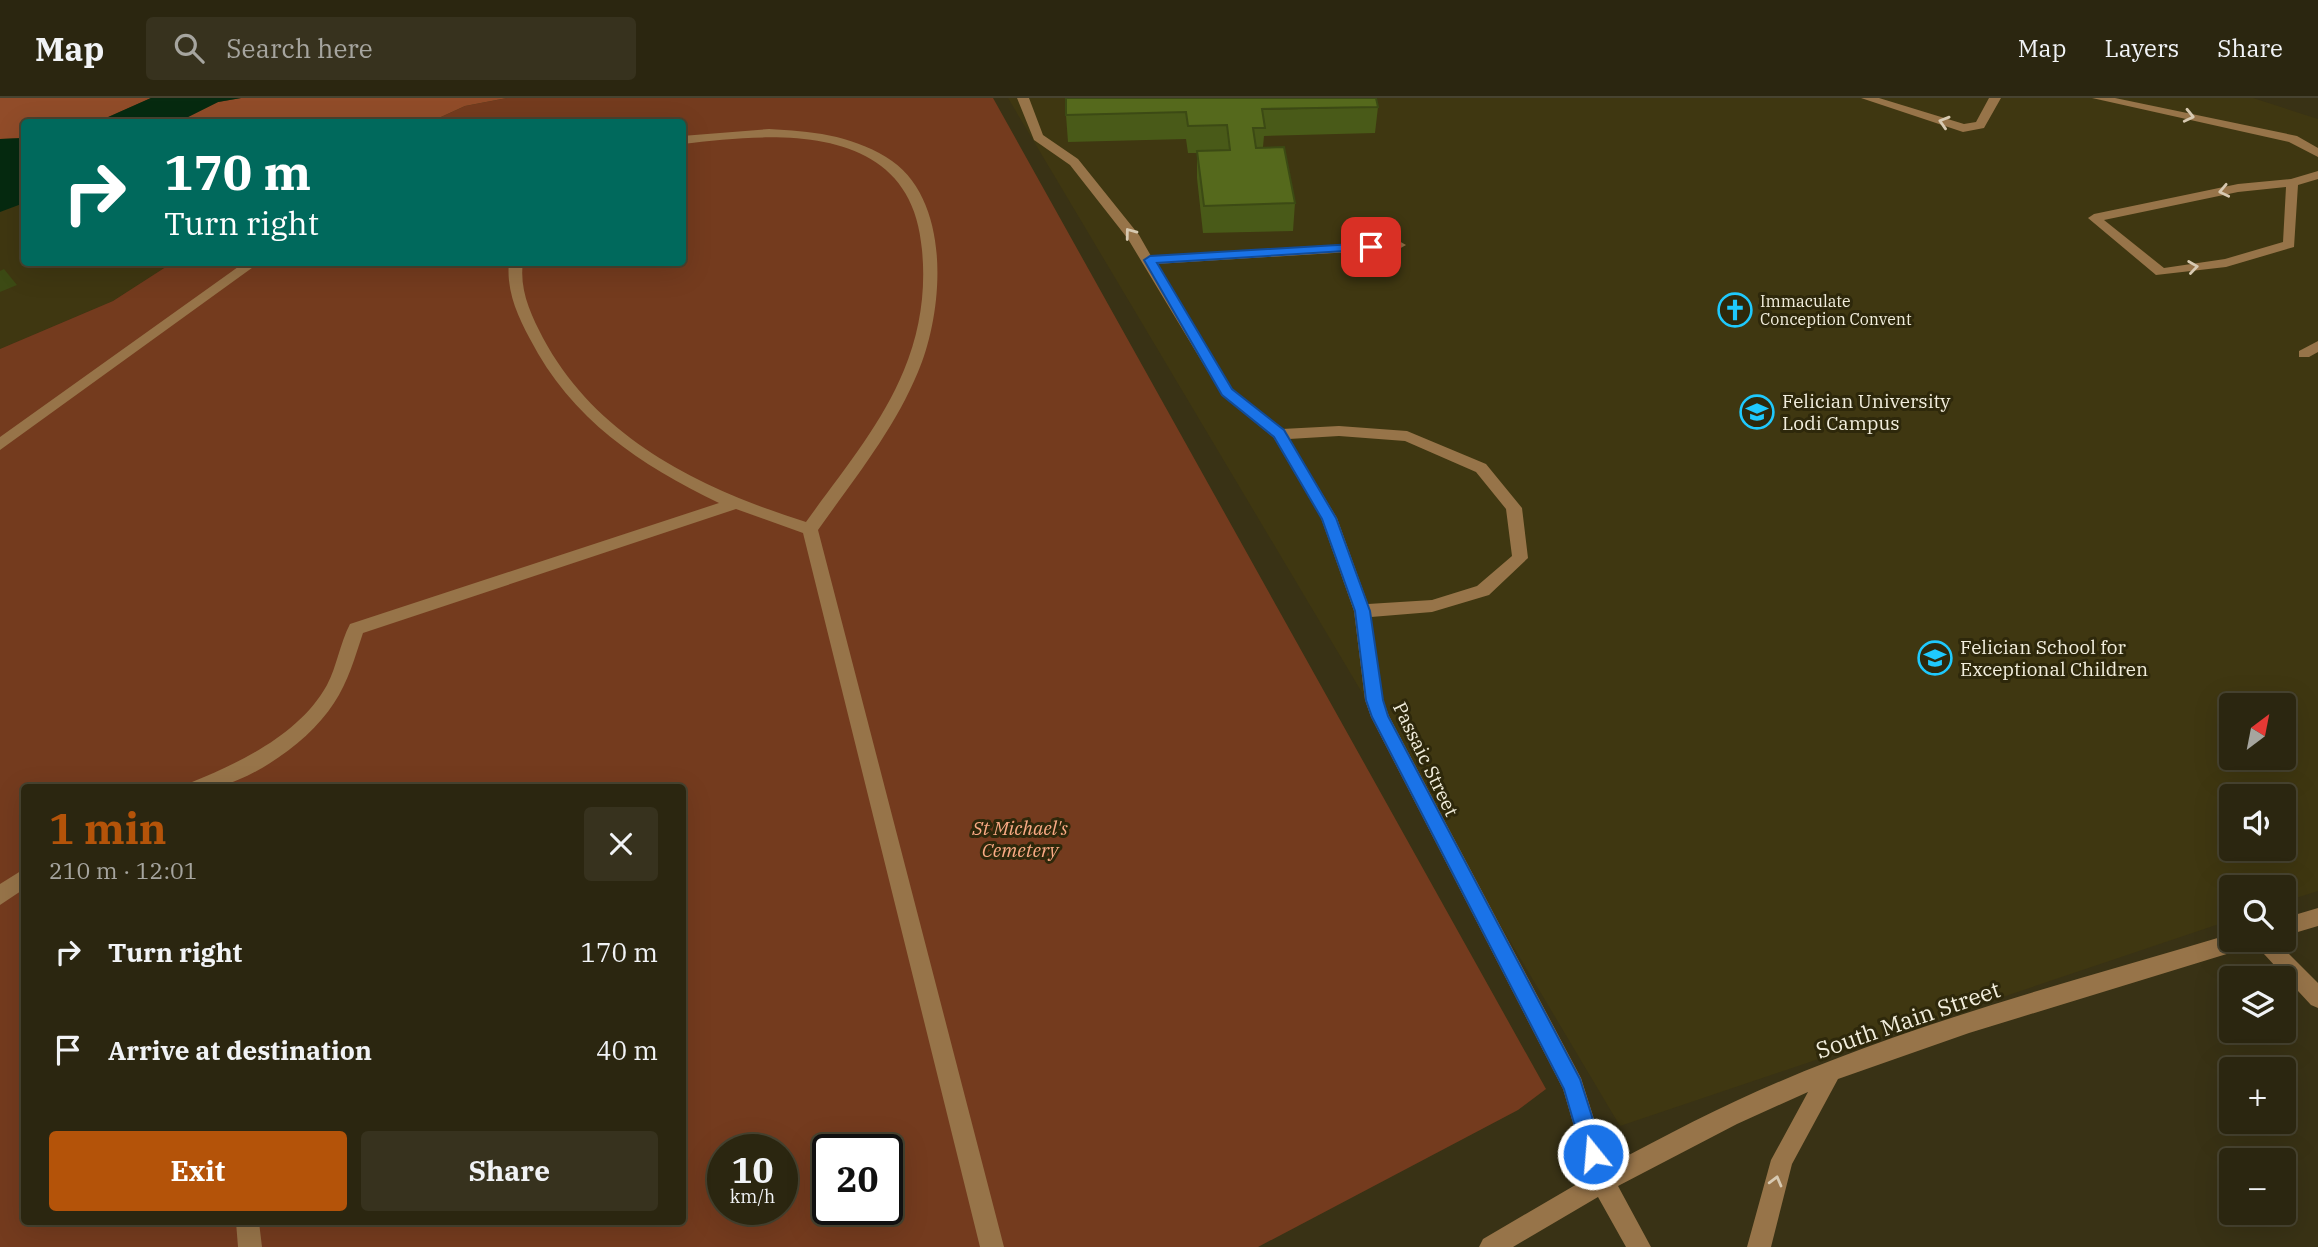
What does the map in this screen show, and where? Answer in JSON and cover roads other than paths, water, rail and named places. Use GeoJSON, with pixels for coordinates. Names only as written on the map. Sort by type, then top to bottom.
{"type":"FeatureCollection","features":[{"type":"Feature","properties":{"kind":"street","name":"Passaic Street"},"geometry":{"type":"LineString","coordinates":[[1023,98],[1038,138],[1074,162],[1150,260],[1227,392],[1279,434],[1329,518],[1362,611],[1374,700],[1380,717],[1573,1086],[1602,1181],[1639,1247]]}},
{"type":"Feature","properties":{"kind":"street"},"geometry":{"type":"LineString","coordinates":[[1867,98],[1963,128],[1980,125],[1995,98]]}},
{"type":"Feature","properties":{"kind":"street"},"geometry":{"type":"LineString","coordinates":[[2098,98],[2293,139],[2318,153]]}},
{"type":"Feature","properties":{"kind":"street"},"geometry":{"type":"LineString","coordinates":[[686,139],[717,135],[790,133],[843,141],[900,173],[913,187],[926,219],[931,251],[930,298],[911,371],[883,423],[810,529],[992,1247]]}},
{"type":"Feature","properties":{"kind":"street"},"geometry":{"type":"LineString","coordinates":[[2292,183],[2289,244],[2227,262],[2161,272],[2094,218],[2238,188],[2292,183],[2318,175]]}},
{"type":"Feature","properties":{"kind":"street"},"geometry":{"type":"LineString","coordinates":[[1150,260],[1399,245]]}},
{"type":"Feature","properties":{"kind":"street"},"geometry":{"type":"LineString","coordinates":[[0,445],[248,266]]}},
{"type":"Feature","properties":{"kind":"street"},"geometry":{"type":"LineString","coordinates":[[516,266],[519,302],[534,337],[554,370],[588,409],[629,446],[658,466],[734,504],[810,529]]}},
{"type":"Feature","properties":{"kind":"street"},"geometry":{"type":"LineString","coordinates":[[2304,354],[2318,346]]}},
{"type":"Feature","properties":{"kind":"street"},"geometry":{"type":"LineString","coordinates":[[1279,434],[1339,431],[1407,436],[1481,468],[1514,508],[1520,558],[1483,590],[1432,606],[1362,611]]}},
{"type":"Feature","properties":{"kind":"street"},"geometry":{"type":"LineString","coordinates":[[212,784],[279,747],[322,708],[342,670],[356,629],[734,504]]}},
{"type":"Feature","properties":{"kind":"street"},"geometry":{"type":"LineString","coordinates":[[0,896],[21,880]]}},
{"type":"Feature","properties":{"kind":"street"},"geometry":{"type":"LineString","coordinates":[[2296,923],[2318,917]]}},
{"type":"Feature","properties":{"kind":"street","name":"South Main Street"},"geometry":{"type":"LineString","coordinates":[[1491,1247],[1602,1181],[1758,1104],[1878,1053],[2219,947]]}},
{"type":"Feature","properties":{"kind":"street"},"geometry":{"type":"LineString","coordinates":[[2274,952],[2318,998]]}},
{"type":"Feature","properties":{"kind":"street"},"geometry":{"type":"LineString","coordinates":[[1759,1247],[1782,1160],[1830,1073]]}},
{"type":"Feature","properties":{"kind":"street"},"geometry":{"type":"LineString","coordinates":[[248,1225],[250,1247]]}},
{"type":"Feature","properties":{"kind":"place","name":"Immaculate Conception Convent"},"geometry":{"type":"Point","coordinates":[1735,310]}},
{"type":"Feature","properties":{"kind":"place","name":"Felician University Lodi Campus"},"geometry":{"type":"Point","coordinates":[1757,412]}},
{"type":"Feature","properties":{"kind":"place","name":"Felician School for Exceptional Children"},"geometry":{"type":"Point","coordinates":[1935,658]}},
{"type":"Feature","properties":{"kind":"park label","name":"St Michael's Cemetery"},"geometry":{"type":"Point","coordinates":[1020,839]}}]}
